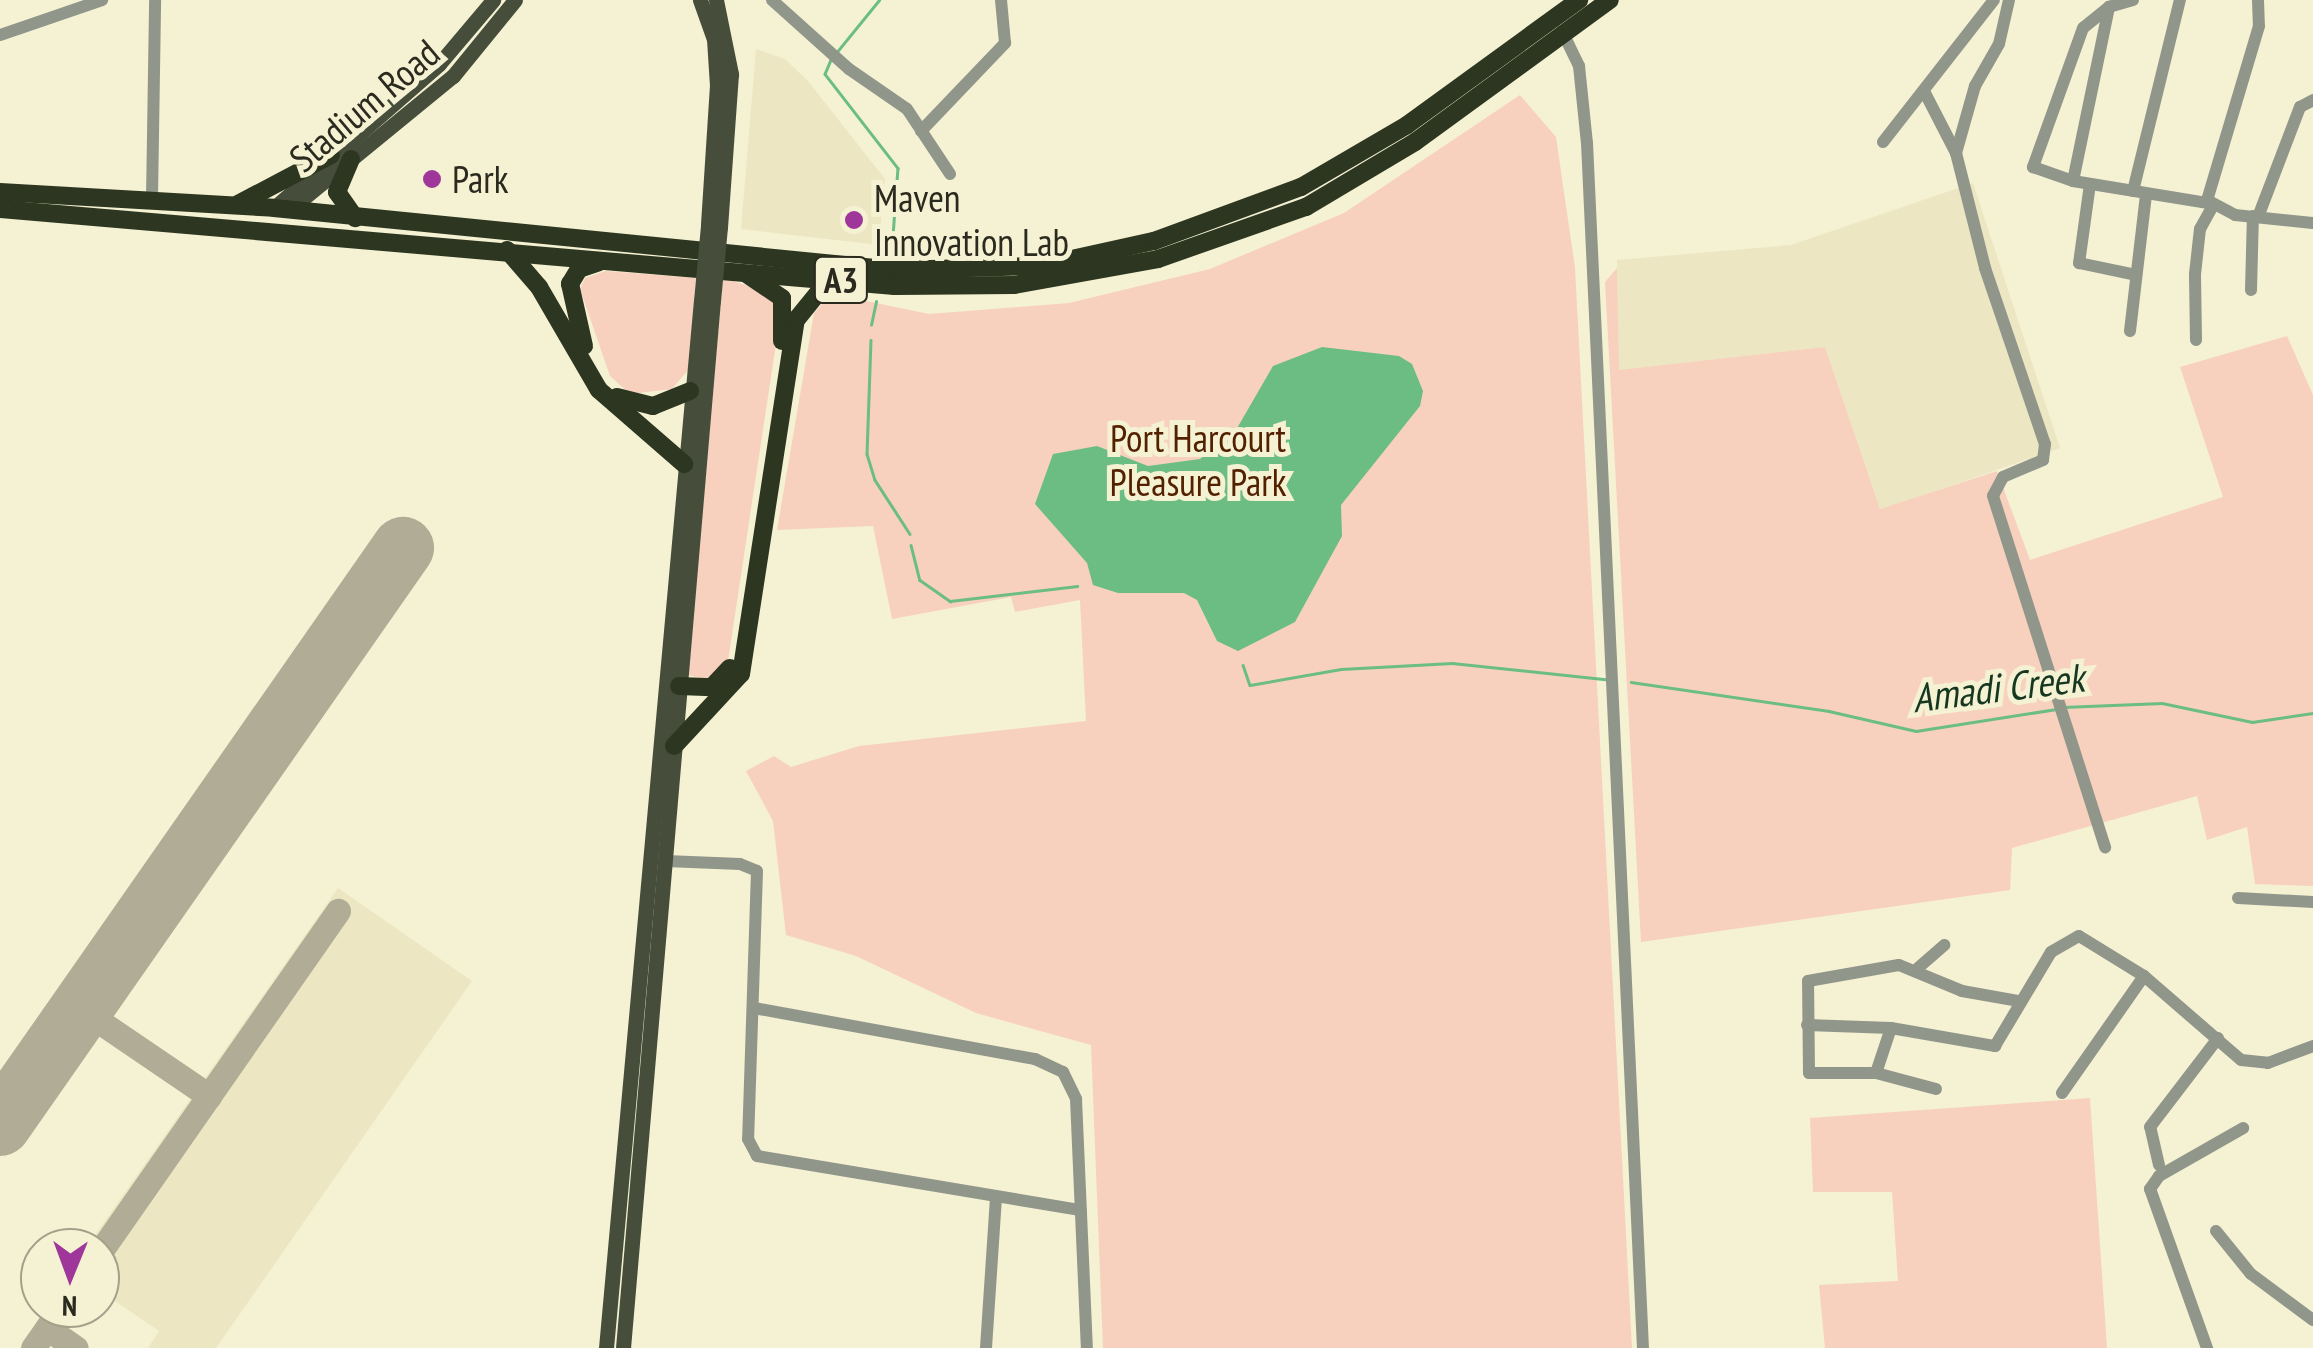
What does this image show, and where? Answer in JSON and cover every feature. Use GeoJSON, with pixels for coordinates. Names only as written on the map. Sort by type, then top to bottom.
{"type":"FeatureCollection","features":[{"type":"Feature","properties":{"kind":"highway","name":"A3"},"geometry":{"type":"LineString","coordinates":[[0,192],[282,210],[895,270],[1066,261],[1154,242],[1301,187],[1407,124],[1580,0]]}},
{"type":"Feature","properties":{"kind":"highway","name":"A3"},"geometry":{"type":"LineString","coordinates":[[0,209],[856,281],[977,287],[1062,278],[1158,259],[1260,225],[1390,159],[1610,0]]}},
{"type":"Feature","properties":{"kind":"highway"},"geometry":{"type":"LineString","coordinates":[[234,206],[331,155]]}},
{"type":"Feature","properties":{"kind":"highway"},"geometry":{"type":"LineString","coordinates":[[351,159],[337,192],[356,218]]}},
{"type":"Feature","properties":{"kind":"highway"},"geometry":{"type":"LineString","coordinates":[[507,250],[539,286],[599,390],[684,464]]}},
{"type":"Feature","properties":{"kind":"highway"},"geometry":{"type":"LineString","coordinates":[[606,260],[578,269],[569,294],[595,370],[632,405],[662,405],[690,391]]}},
{"type":"Feature","properties":{"kind":"highway"},"geometry":{"type":"LineString","coordinates":[[679,686],[712,687],[730,669],[783,333],[782,298],[739,270]]}},
{"type":"Feature","properties":{"kind":"highway"},"geometry":{"type":"LineString","coordinates":[[674,746],[741,674],[800,309],[818,293],[856,281]]}},
{"type":"Feature","properties":{"kind":"main road","name":"Stadium Road"},"geometry":{"type":"LineString","coordinates":[[282,210],[331,155],[440,64],[493,0]]}},
{"type":"Feature","properties":{"kind":"main road","name":"Stadium Road"},"geometry":{"type":"LineString","coordinates":[[282,210],[452,76],[516,0]]}},
{"type":"Feature","properties":{"kind":"main road"},"geometry":{"type":"LineString","coordinates":[[700,0],[714,38],[718,85],[714,226]]}},
{"type":"Feature","properties":{"kind":"main road"},"geometry":{"type":"LineString","coordinates":[[623,1348],[666,861],[707,301],[731,74],[716,0]]}},
{"type":"Feature","properties":{"kind":"main road"},"geometry":{"type":"LineString","coordinates":[[606,1348],[690,391],[707,301]]}},
{"type":"Feature","properties":{"kind":"street"},"geometry":{"type":"LineString","coordinates":[[0,35],[102,0]]}},
{"type":"Feature","properties":{"kind":"street"},"geometry":{"type":"LineString","coordinates":[[152,199],[155,0]]}},
{"type":"Feature","properties":{"kind":"street"},"geometry":{"type":"LineString","coordinates":[[772,0],[834,56],[907,109],[950,174]]}},
{"type":"Feature","properties":{"kind":"street"},"geometry":{"type":"LineString","coordinates":[[921,131],[1005,43],[1001,0]]}},
{"type":"Feature","properties":{"kind":"street"},"geometry":{"type":"LineString","coordinates":[[1883,142],[1994,0]]}},
{"type":"Feature","properties":{"kind":"street"},"geometry":{"type":"LineString","coordinates":[[1956,153],[1966,109],[2000,44],[2008,0]]}},
{"type":"Feature","properties":{"kind":"street"},"geometry":{"type":"LineString","coordinates":[[2132,0],[2109,7],[2083,28],[2033,165],[2040,173],[2090,184],[2255,217],[2313,223]]}},
{"type":"Feature","properties":{"kind":"street"},"geometry":{"type":"LineString","coordinates":[[2130,331],[2140,193],[2180,0]]}},
{"type":"Feature","properties":{"kind":"street"},"geometry":{"type":"LineString","coordinates":[[2196,340],[2194,274],[2200,229],[2210,205],[2258,26],[2258,0]]}},
{"type":"Feature","properties":{"kind":"street"},"geometry":{"type":"LineString","coordinates":[[2073,180],[2109,7]]}},
{"type":"Feature","properties":{"kind":"street"},"geometry":{"type":"LineString","coordinates":[[1562,32],[1579,66],[1587,143],[1642,1348]]}},
{"type":"Feature","properties":{"kind":"street"},"geometry":{"type":"LineString","coordinates":[[1924,91],[1956,153],[1985,268],[2046,444],[2044,460],[2002,478],[1993,496],[2106,848]]}},
{"type":"Feature","properties":{"kind":"street"},"geometry":{"type":"LineString","coordinates":[[2251,290],[2255,217],[2300,107],[2313,100]]}},
{"type":"Feature","properties":{"kind":"street"},"geometry":{"type":"LineString","coordinates":[[2090,184],[2079,264],[2136,275]]}},
{"type":"Feature","properties":{"kind":"street"},"geometry":{"type":"LineString","coordinates":[[666,861],[740,864],[757,871],[748,1139],[757,1156],[1082,1210]]}},
{"type":"Feature","properties":{"kind":"street"},"geometry":{"type":"LineString","coordinates":[[2238,898],[2313,902]]}},
{"type":"Feature","properties":{"kind":"street"},"geometry":{"type":"LineString","coordinates":[[1806,1025],[1892,1028],[1995,1046],[2051,952],[2072,936],[2094,942],[2144,976],[2242,1060],[2260,1064],[2313,1046]]}},
{"type":"Feature","properties":{"kind":"street"},"geometry":{"type":"LineString","coordinates":[[1918,968],[1944,945]]}},
{"type":"Feature","properties":{"kind":"street"},"geometry":{"type":"LineString","coordinates":[[1936,1089],[1876,1073],[1809,1073],[1806,1025],[1810,980],[1879,966],[1918,968],[1962,992],[2019,1001]]}},
{"type":"Feature","properties":{"kind":"street"},"geometry":{"type":"LineString","coordinates":[[2062,1093],[2144,976]]}},
{"type":"Feature","properties":{"kind":"street"},"geometry":{"type":"LineString","coordinates":[[754,1008],[1049,1063],[1063,1072],[1076,1099],[1087,1348]]}},
{"type":"Feature","properties":{"kind":"street"},"geometry":{"type":"LineString","coordinates":[[1876,1073],[1892,1028]]}},
{"type":"Feature","properties":{"kind":"street"},"geometry":{"type":"LineString","coordinates":[[2160,1164],[2150,1127],[2218,1038]]}},
{"type":"Feature","properties":{"kind":"street"},"geometry":{"type":"LineString","coordinates":[[2208,1348],[2150,1189],[2158,1176],[2243,1128]]}},
{"type":"Feature","properties":{"kind":"street"},"geometry":{"type":"LineString","coordinates":[[986,1348],[996,1197]]}},
{"type":"Feature","properties":{"kind":"street"},"geometry":{"type":"LineString","coordinates":[[2216,1231],[2251,1274],[2313,1320]]}},
{"type":"Feature","properties":{"kind":"shaded area"},"geometry":{"type":"Polygon","coordinates":[[[756,49],[785,59],[808,81],[885,179],[879,245],[741,229],[756,49]]]}},
{"type":"Feature","properties":{"kind":"shaded area"},"geometry":{"type":"Polygon","coordinates":[[[1973,183],[2060,448],[1880,510],[1825,347],[1618,371],[1617,260],[1791,245],[1973,183]]]}},
{"type":"Feature","properties":{"kind":"shaded area"},"geometry":{"type":"Polygon","coordinates":[[[1322,347],[1399,356],[1412,364],[1423,391],[1420,406],[1341,505],[1342,536],[1295,622],[1238,651],[1217,641],[1197,600],[1184,593],[1118,593],[1093,585],[1087,563],[1035,504],[1053,454],[1097,446],[1148,466],[1200,459],[1236,430],[1273,366],[1322,347]]]}},
{"type":"Feature","properties":{"kind":"shaded area"},"geometry":{"type":"Polygon","coordinates":[[[338,888],[472,981],[216,1348],[148,1348],[159,1331],[120,1305],[120,1228],[100,1228],[338,888]]]}},
{"type":"Feature","properties":{"kind":"green space","name":"Port Harcourt Pleasure Park"},"geometry":{"type":"Polygon","coordinates":[[[1520,95],[1556,137],[1575,268],[1632,1348],[1103,1348],[1091,1045],[976,1013],[856,956],[786,935],[773,821],[746,771],[774,756],[791,767],[859,746],[1086,721],[1080,600],[1015,612],[1011,597],[892,619],[873,526],[777,530],[814,313],[823,303],[847,297],[929,314],[1069,303],[1210,269],[1344,213],[1520,95]]]}},
{"type":"Feature","properties":{"kind":"green space"},"geometry":{"type":"Polygon","coordinates":[[[1617,268],[1619,370],[1825,347],[1880,509],[1997,471],[2030,560],[2223,497],[2180,367],[2287,336],[2313,395],[2313,886],[2255,884],[2247,827],[2207,840],[2197,796],[2012,848],[2010,890],[1641,942],[1605,282],[1617,268]]]}},
{"type":"Feature","properties":{"kind":"green space"},"geometry":{"type":"Polygon","coordinates":[[[606,271],[696,278],[689,369],[672,389],[630,394],[610,376],[580,289],[585,278],[606,271]]]}},
{"type":"Feature","properties":{"kind":"green space"},"geometry":{"type":"Polygon","coordinates":[[[723,278],[771,293],[779,324],[728,661],[707,680],[688,675],[723,278]]]}},
{"type":"Feature","properties":{"kind":"green space"},"geometry":{"type":"Polygon","coordinates":[[[2090,1098],[2107,1348],[1825,1348],[1819,1285],[1898,1281],[1892,1192],[1813,1192],[1810,1118],[2090,1098]]]}},
{"type":"Feature","properties":{"kind":"waterway","name":"Amadi Creek"},"geometry":{"type":"LineString","coordinates":[[836,53],[879,0]]}},
{"type":"Feature","properties":{"kind":"waterway","name":"Amadi Creek"},"geometry":{"type":"LineString","coordinates":[[831,60],[825,74],[898,168],[892,249]]}},
{"type":"Feature","properties":{"kind":"waterway","name":"Amadi Creek"},"geometry":{"type":"LineString","coordinates":[[871,325],[876,302]]}},
{"type":"Feature","properties":{"kind":"waterway","name":"Amadi Creek"},"geometry":{"type":"LineString","coordinates":[[871,340],[867,454],[875,480],[910,534]]}},
{"type":"Feature","properties":{"kind":"waterway","name":"Amadi Creek"},"geometry":{"type":"LineString","coordinates":[[911,545],[920,580],[950,601],[1077,586]]}},
{"type":"Feature","properties":{"kind":"waterway","name":"Amadi Creek"},"geometry":{"type":"LineString","coordinates":[[1243,665],[1250,685],[1341,669],[1452,663],[1605,679]]}},
{"type":"Feature","properties":{"kind":"waterway","name":"Amadi Creek"},"geometry":{"type":"LineString","coordinates":[[1631,682],[1829,711],[1916,731],[2056,709]]}},
{"type":"Feature","properties":{"kind":"waterway","name":"Amadi Creek"},"geometry":{"type":"LineString","coordinates":[[2063,707],[2162,703],[2252,722],[2313,713]]}},
{"type":"Feature","properties":{"kind":"taxiway"},"geometry":{"type":"LineString","coordinates":[[117,1228],[338,911]]}},
{"type":"Feature","properties":{"kind":"taxiway"},"geometry":{"type":"LineString","coordinates":[[81,1009],[209,1096]]}},
{"type":"Feature","properties":{"kind":"taxiway"},"geometry":{"type":"LineString","coordinates":[[47,1328],[76,1348]]}},
{"type":"Feature","properties":{"kind":"taxiway"},"geometry":{"type":"LineString","coordinates":[[33,1348],[47,1328]]}},
{"type":"Feature","properties":{"kind":"runway"},"geometry":{"type":"LineString","coordinates":[[0,1125],[403,548]]}},
{"type":"Feature","properties":{"kind":"place","name":"Park"},"geometry":{"type":"Point","coordinates":[432,179]}},
{"type":"Feature","properties":{"kind":"place","name":"Maven Innovation Lab"},"geometry":{"type":"Point","coordinates":[854,220]}}]}
